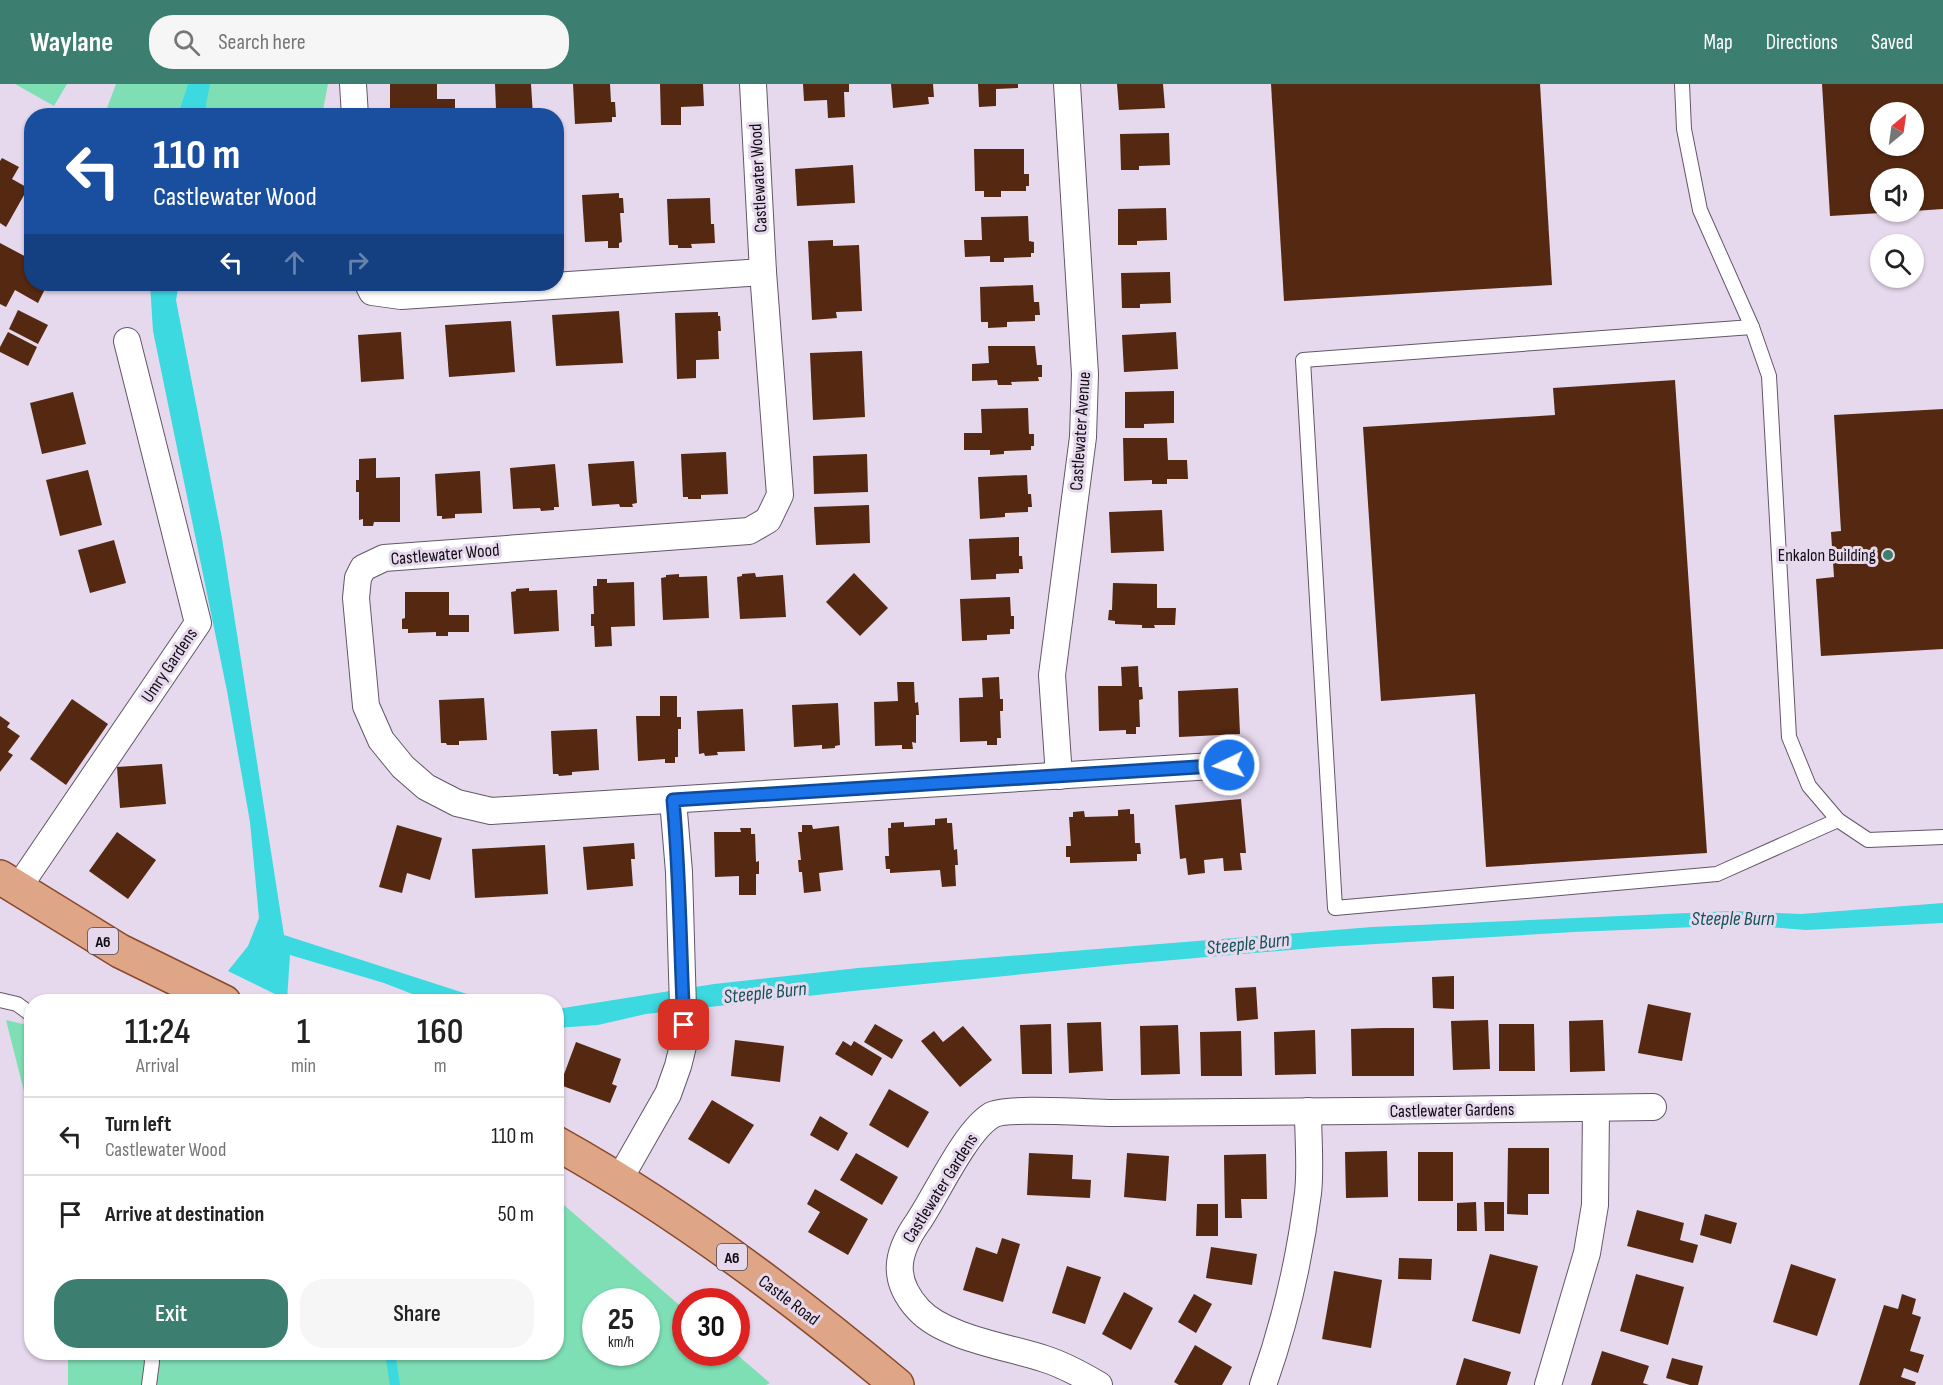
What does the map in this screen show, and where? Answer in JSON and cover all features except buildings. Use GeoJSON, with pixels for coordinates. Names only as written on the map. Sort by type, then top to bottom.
{"type":"FeatureCollection","features":[{"type":"Feature","properties":{"kind":"main road","name":"A6"},"geometry":{"type":"LineString","coordinates":[[9,882],[120,951],[208,994]]}},
{"type":"Feature","properties":{"kind":"main road","name":"Castle Road"},"geometry":{"type":"LineString","coordinates":[[564,1148],[619,1180],[713,1243],[848,1344],[897,1385]]}},
{"type":"Feature","properties":{"kind":"street"},"geometry":{"type":"LineString","coordinates":[[353,84],[354,108]]}},
{"type":"Feature","properties":{"kind":"street","name":"Castlewater Wood"},"geometry":{"type":"LineString","coordinates":[[753,84],[763,272],[780,495],[768,520],[749,531],[384,558],[363,568],[358,578],[356,598],[366,706],[381,740],[403,767],[426,787],[457,803],[491,811],[1229,765]]}},
{"type":"Feature","properties":{"kind":"street","name":"Castlewater Avenue"},"geometry":{"type":"LineString","coordinates":[[1059,776],[1052,675],[1083,437],[1085,374],[1067,84]]}},
{"type":"Feature","properties":{"kind":"street"},"geometry":{"type":"LineString","coordinates":[[564,285],[763,272]]}},
{"type":"Feature","properties":{"kind":"street"},"geometry":{"type":"LineString","coordinates":[[372,291],[401,296],[476,291]]}},
{"type":"Feature","properties":{"kind":"street","name":"Umry Gardens"},"geometry":{"type":"LineString","coordinates":[[9,882],[198,622],[127,341]]}},
{"type":"Feature","properties":{"kind":"street"},"geometry":{"type":"LineString","coordinates":[[619,1180],[668,1095],[684,1042],[679,872],[673,800]]}},
{"type":"Feature","properties":{"kind":"street","name":"Castlewater Gardens"},"geometry":{"type":"LineString","coordinates":[[1099,1385],[1047,1359],[947,1330],[920,1312],[906,1292],[900,1274],[902,1249],[968,1139],[993,1114],[1019,1111],[1075,1113],[1653,1107]]}},
{"type":"Feature","properties":{"kind":"street"},"geometry":{"type":"LineString","coordinates":[[1548,1385],[1587,1252],[1595,1205],[1596,1108]]}},
{"type":"Feature","properties":{"kind":"street"},"geometry":{"type":"LineString","coordinates":[[1263,1385],[1279,1340],[1308,1192],[1308,1111]]}},
{"type":"Feature","properties":{"kind":"lane"},"geometry":{"type":"LineString","coordinates":[[1682,84],[1684,129],[1700,210],[1752,327],[1769,376],[1789,736],[1809,786],[1838,820],[1868,840],[1943,837]]}},
{"type":"Feature","properties":{"kind":"lane"},"geometry":{"type":"LineString","coordinates":[[1752,327],[1303,360],[1335,908],[1717,874],[1838,820]]}},
{"type":"Feature","properties":{"kind":"lane"},"geometry":{"type":"LineString","coordinates":[[0,1000],[17,1004],[24,1009]]}},
{"type":"Feature","properties":{"kind":"lane"},"geometry":{"type":"LineString","coordinates":[[149,1385],[152,1360]]}},
{"type":"Feature","properties":{"kind":"green space"},"geometry":{"type":"Polygon","coordinates":[[[15,84],[67,84],[54,106],[15,84]]]}},
{"type":"Feature","properties":{"kind":"green space"},"geometry":{"type":"Polygon","coordinates":[[[116,84],[328,84],[323,108],[107,108],[116,84]]]}},
{"type":"Feature","properties":{"kind":"green space"},"geometry":{"type":"Polygon","coordinates":[[[6,1020],[24,1024],[24,1091],[6,1020]]]}},
{"type":"Feature","properties":{"kind":"green space"},"geometry":{"type":"Polygon","coordinates":[[[564,1205],[660,1288],[582,1288],[582,1366],[660,1366],[660,1288],[672,1299],[672,1366],[750,1366],[770,1383],[766,1385],[68,1385],[68,1360],[564,1360],[564,1205]]]}},
{"type":"Feature","properties":{"kind":"water"},"geometry":{"type":"Polygon","coordinates":[[[188,84],[210,84],[205,108],[180,108],[188,84]]]}},
{"type":"Feature","properties":{"kind":"water"},"geometry":{"type":"Polygon","coordinates":[[[150,291],[178,291],[176,300],[222,538],[284,935],[467,994],[412,994],[384,983],[290,955],[287,994],[275,994],[228,971],[248,946],[259,918],[250,822],[227,691],[153,331],[150,291]]]}},
{"type":"Feature","properties":{"kind":"water","name":"Steeple Burn"},"geometry":{"type":"Polygon","coordinates":[[[1943,903],[1943,923],[1806,930],[1744,925],[1574,932],[1326,947],[853,991],[646,1014],[598,1025],[564,1027],[564,1008],[714,984],[858,968],[1372,927],[1733,911],[1801,914],[1943,903]]]}},
{"type":"Feature","properties":{"kind":"waterway"},"geometry":{"type":"LineString","coordinates":[[391,1360],[395,1385]]}},
{"type":"Feature","properties":{"kind":"place","name":"Enkalon Building"},"geometry":{"type":"Point","coordinates":[1888,555]}},
{"type":"Feature","properties":{"kind":"route"},"geometry":{"type":"LineString","coordinates":[[684,1025],[679,872],[673,800],[1229,765]]}}]}
